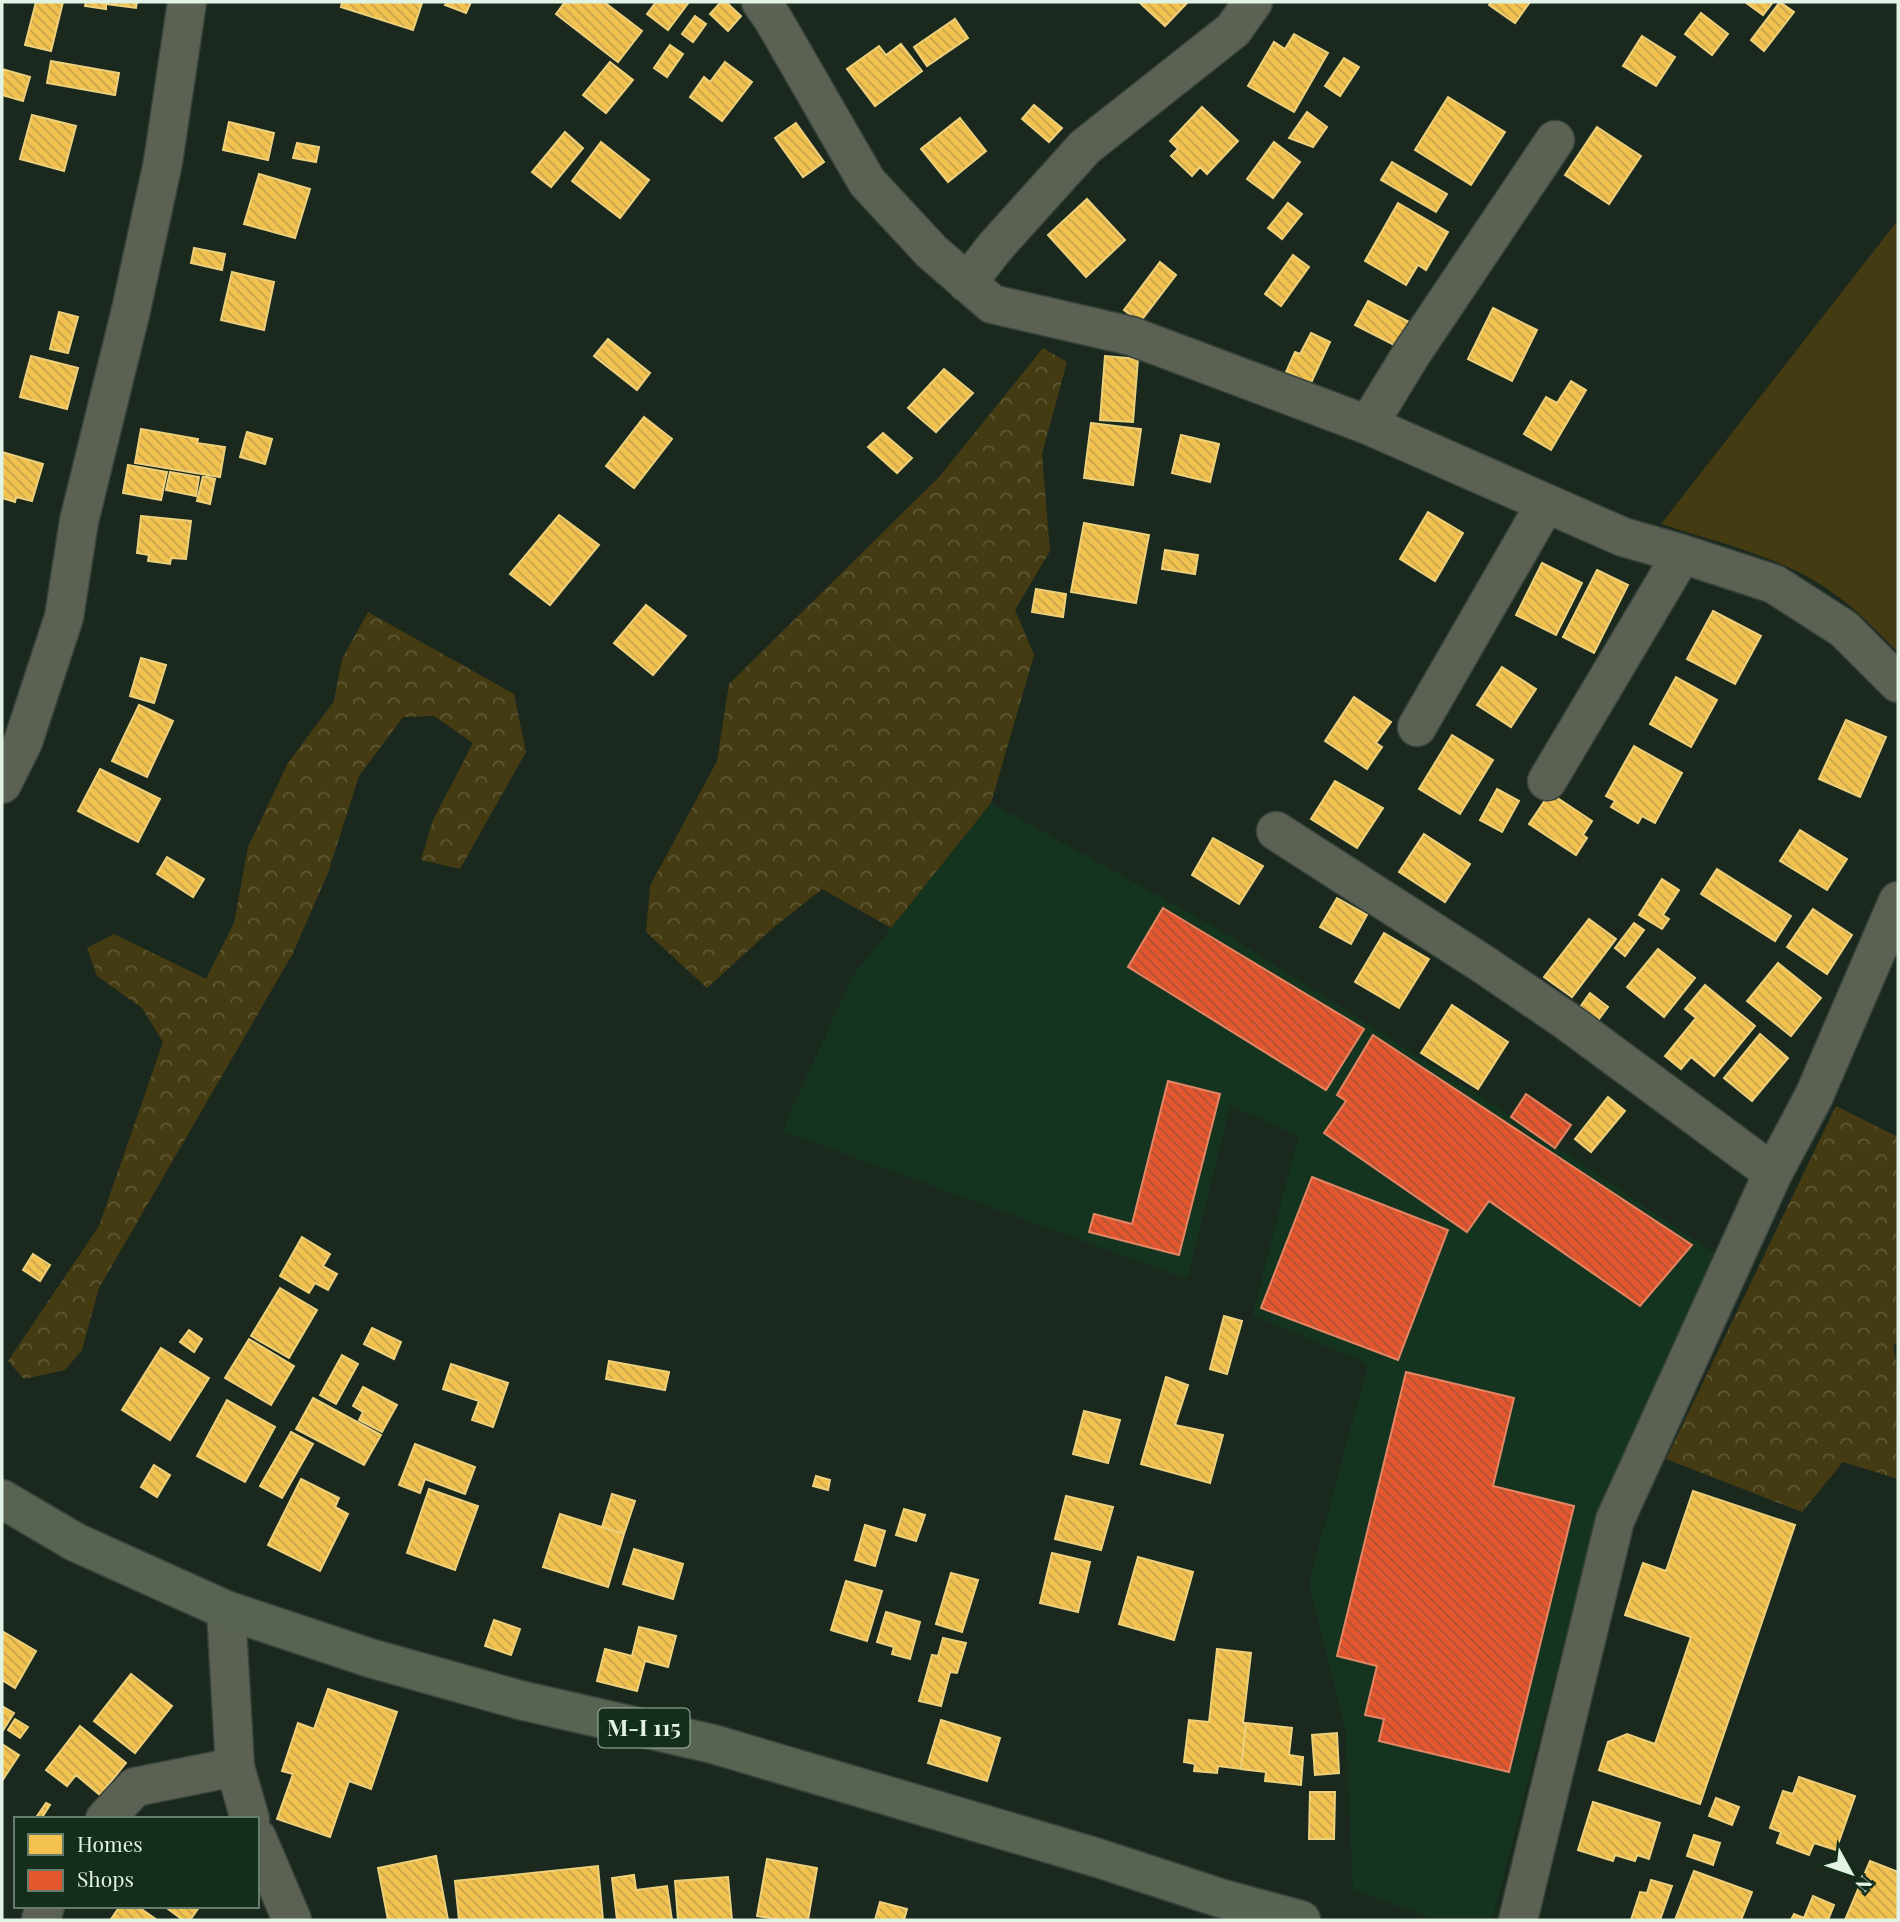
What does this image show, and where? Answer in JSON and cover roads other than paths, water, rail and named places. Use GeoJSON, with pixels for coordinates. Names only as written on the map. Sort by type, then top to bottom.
{"type":"FeatureCollection","features":[{"type":"Feature","properties":{"kind":"main road","name":"M-I 115"},"geometry":{"type":"LineString","coordinates":[[2,1499],[75,1542],[226,1610],[370,1658],[520,1700],[713,1744],[1098,1858],[1220,1898],[1301,1920]]}},
{"type":"Feature","properties":{"kind":"street"},"geometry":{"type":"LineString","coordinates":[[2,784],[23,742],[64,617],[79,522],[131,310],[163,162],[187,2]]}},
{"type":"Feature","properties":{"kind":"street"},"geometry":{"type":"LineString","coordinates":[[761,2],[867,182],[931,251],[992,304],[1131,336],[1368,425],[1623,537],[1774,584],[1844,629],[1898,683]]}},
{"type":"Feature","properties":{"kind":"street"},"geometry":{"type":"LineString","coordinates":[[967,283],[995,247],[1085,146],[1233,30],[1253,2]]}},
{"type":"Feature","properties":{"kind":"street"},"geometry":{"type":"LineString","coordinates":[[1368,425],[1410,356],[1555,140]]}},
{"type":"Feature","properties":{"kind":"street"},"geometry":{"type":"LineString","coordinates":[[1417,727],[1546,503]]}},
{"type":"Feature","properties":{"kind":"street"},"geometry":{"type":"LineString","coordinates":[[1547,781],[1682,554]]}},
{"type":"Feature","properties":{"kind":"street"},"geometry":{"type":"LineString","coordinates":[[1276,831],[1564,1019],[1773,1173]]}},
{"type":"Feature","properties":{"kind":"street"},"geometry":{"type":"LineString","coordinates":[[1518,1920],[1615,1520],[1773,1173],[1814,1096],[1898,901]]}},
{"type":"Feature","properties":{"kind":"street"},"geometry":{"type":"LineString","coordinates":[[226,1610],[235,1767],[249,1817]]}},
{"type":"Feature","properties":{"kind":"street"},"geometry":{"type":"LineString","coordinates":[[107,1817],[135,1787],[235,1767]]}},
{"type":"Feature","properties":{"kind":"street"},"geometry":{"type":"LineString","coordinates":[[259,1843],[292,1920]]}}]}
